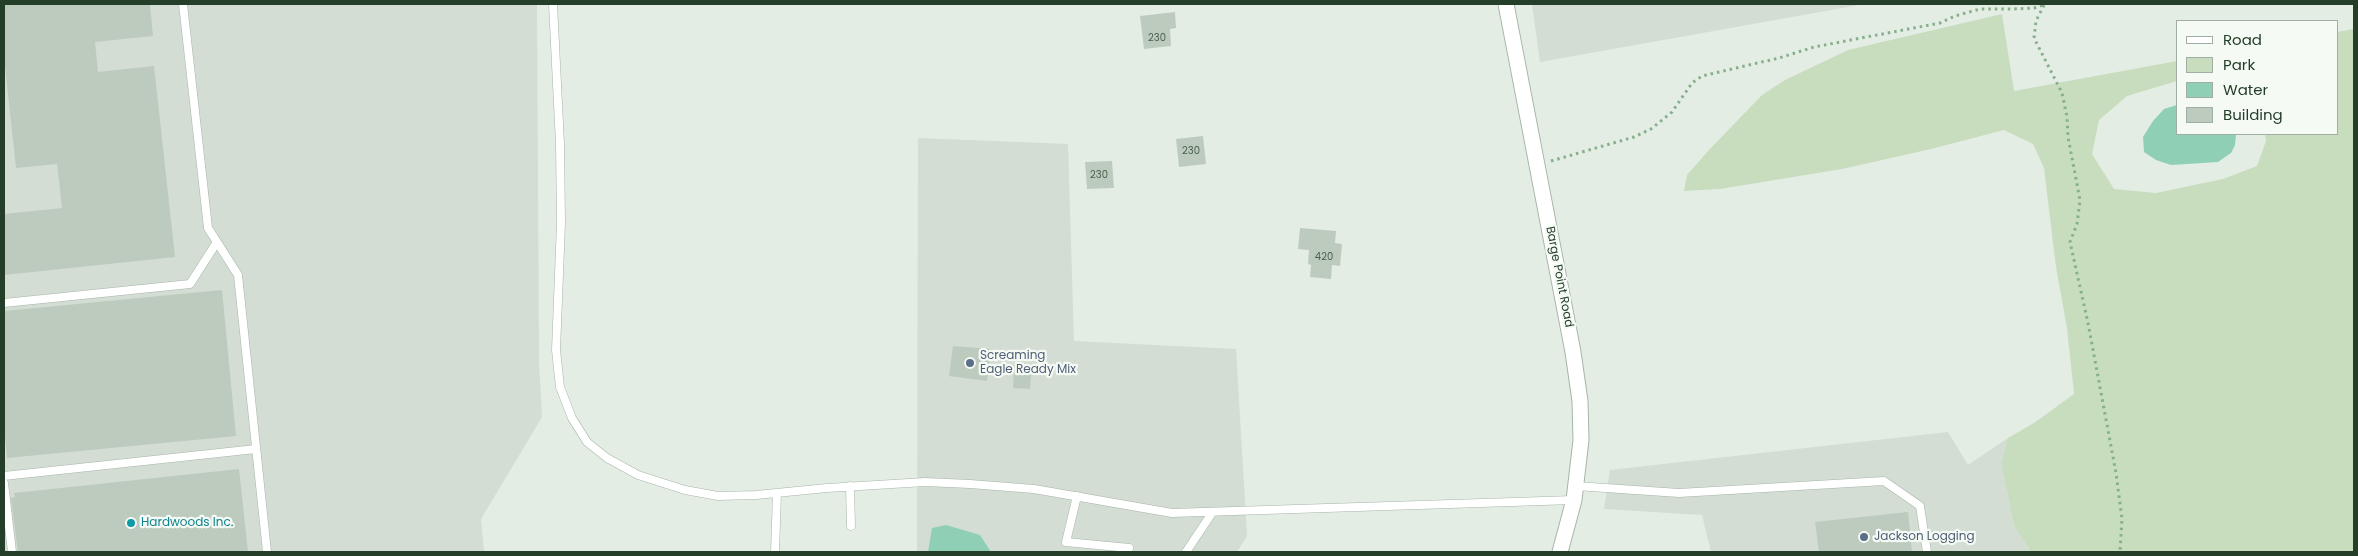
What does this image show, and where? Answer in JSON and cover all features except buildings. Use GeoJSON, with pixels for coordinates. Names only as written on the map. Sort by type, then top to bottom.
{"type":"FeatureCollection","features":[{"type":"Feature","properties":{"kind":"street","name":"Barge Point Road"},"geometry":{"type":"LineString","coordinates":[[1506,4],[1573,352],[1580,401],[1581,440],[1575,493],[1560,552]]}},
{"type":"Feature","properties":{"kind":"lane"},"geometry":{"type":"LineString","coordinates":[[182,4],[208,228],[238,275],[267,552]]}},
{"type":"Feature","properties":{"kind":"lane"},"geometry":{"type":"LineString","coordinates":[[553,4],[560,144],[561,223],[556,350],[560,387],[572,418],[587,442],[607,458],[638,475],[685,490],[718,496],[925,482],[1034,489],[1172,513],[1212,513],[1575,493],[1679,493],[1884,481],[1920,506],[1927,552]]}},
{"type":"Feature","properties":{"kind":"lane"},"geometry":{"type":"LineString","coordinates":[[4,303],[190,284],[217,242]]}},
{"type":"Feature","properties":{"kind":"lane"},"geometry":{"type":"LineString","coordinates":[[4,476],[256,449]]}},
{"type":"Feature","properties":{"kind":"lane"},"geometry":{"type":"LineString","coordinates":[[4,483],[12,552]]}},
{"type":"Feature","properties":{"kind":"lane"},"geometry":{"type":"LineString","coordinates":[[850,486],[851,526]]}},
{"type":"Feature","properties":{"kind":"lane"},"geometry":{"type":"LineString","coordinates":[[775,552],[777,493]]}},
{"type":"Feature","properties":{"kind":"lane"},"geometry":{"type":"LineString","coordinates":[[1077,496],[1066,542],[1128,548],[1128,552]]}},
{"type":"Feature","properties":{"kind":"lane"},"geometry":{"type":"LineString","coordinates":[[1186,552],[1212,513]]}},
{"type":"Feature","properties":{"kind":"path"},"geometry":{"type":"LineString","coordinates":[[1538,165],[1627,139],[1650,129],[1672,112],[1692,83],[1702,76],[1779,58],[1814,47],[1940,23],[1954,16],[1980,9],[2014,10],[2045,4]]}},
{"type":"Feature","properties":{"kind":"path"},"geometry":{"type":"LineString","coordinates":[[2045,4],[2036,21],[2034,38],[2062,93],[2067,118],[2068,137],[2080,200],[2077,224],[2070,242],[2088,323],[2116,473],[2122,519],[2120,552]]}},
{"type":"Feature","properties":{"kind":"shaded area"},"geometry":{"type":"Polygon","coordinates":[[[4,4],[537,4],[539,362],[542,417],[481,519],[484,552],[4,552],[4,4]]]}},
{"type":"Feature","properties":{"kind":"shaded area"},"geometry":{"type":"Polygon","coordinates":[[[1532,4],[1865,4],[1540,62],[1532,4]]]}},
{"type":"Feature","properties":{"kind":"shaded area","name":"Screaming Eagle Ready Mix"},"geometry":{"type":"Polygon","coordinates":[[[918,138],[1068,144],[1074,341],[1236,349],[1247,536],[1237,552],[917,552],[918,138]]]}},
{"type":"Feature","properties":{"kind":"shaded area","name":"Jackson Logging"},"geometry":{"type":"Polygon","coordinates":[[[1948,432],[1968,465],[2008,438],[2001,463],[2014,526],[2031,552],[1711,552],[1702,515],[1604,509],[1610,470],[1948,432]]]}},
{"type":"Feature","properties":{"kind":"green space"},"geometry":{"type":"Polygon","coordinates":[[[2002,14],[2014,91],[2176,61],[2176,81],[2127,96],[2099,120],[2092,154],[2114,189],[2156,193],[2223,179],[2257,166],[2266,141],[2265,135],[2338,135],[2338,32],[2354,29],[2354,552],[2031,552],[2014,526],[2001,463],[2008,438],[2034,423],[2074,394],[2067,328],[2056,267],[2044,168],[2033,144],[2004,130],[1842,169],[1720,189],[1684,191],[1687,175],[1762,95],[1785,80],[1848,50],[2002,14]]]}},
{"type":"Feature","properties":{"kind":"water"},"geometry":{"type":"Polygon","coordinates":[[[2176,105],[2176,135],[2236,135],[2235,145],[2231,153],[2218,162],[2171,165],[2156,160],[2144,152],[2143,137],[2153,121],[2164,109],[2176,105]]]}},
{"type":"Feature","properties":{"kind":"water"},"geometry":{"type":"Polygon","coordinates":[[[946,525],[980,535],[991,552],[928,552],[932,528],[946,525]]]}},
{"type":"Feature","properties":{"kind":"place","name":"Screaming Eagle Ready Mix"},"geometry":{"type":"Point","coordinates":[970,363]}},
{"type":"Feature","properties":{"kind":"place","name":"Hardwoods Inc."},"geometry":{"type":"Point","coordinates":[131,523]}},
{"type":"Feature","properties":{"kind":"place","name":"Jackson Logging"},"geometry":{"type":"Point","coordinates":[1864,537]}}]}
